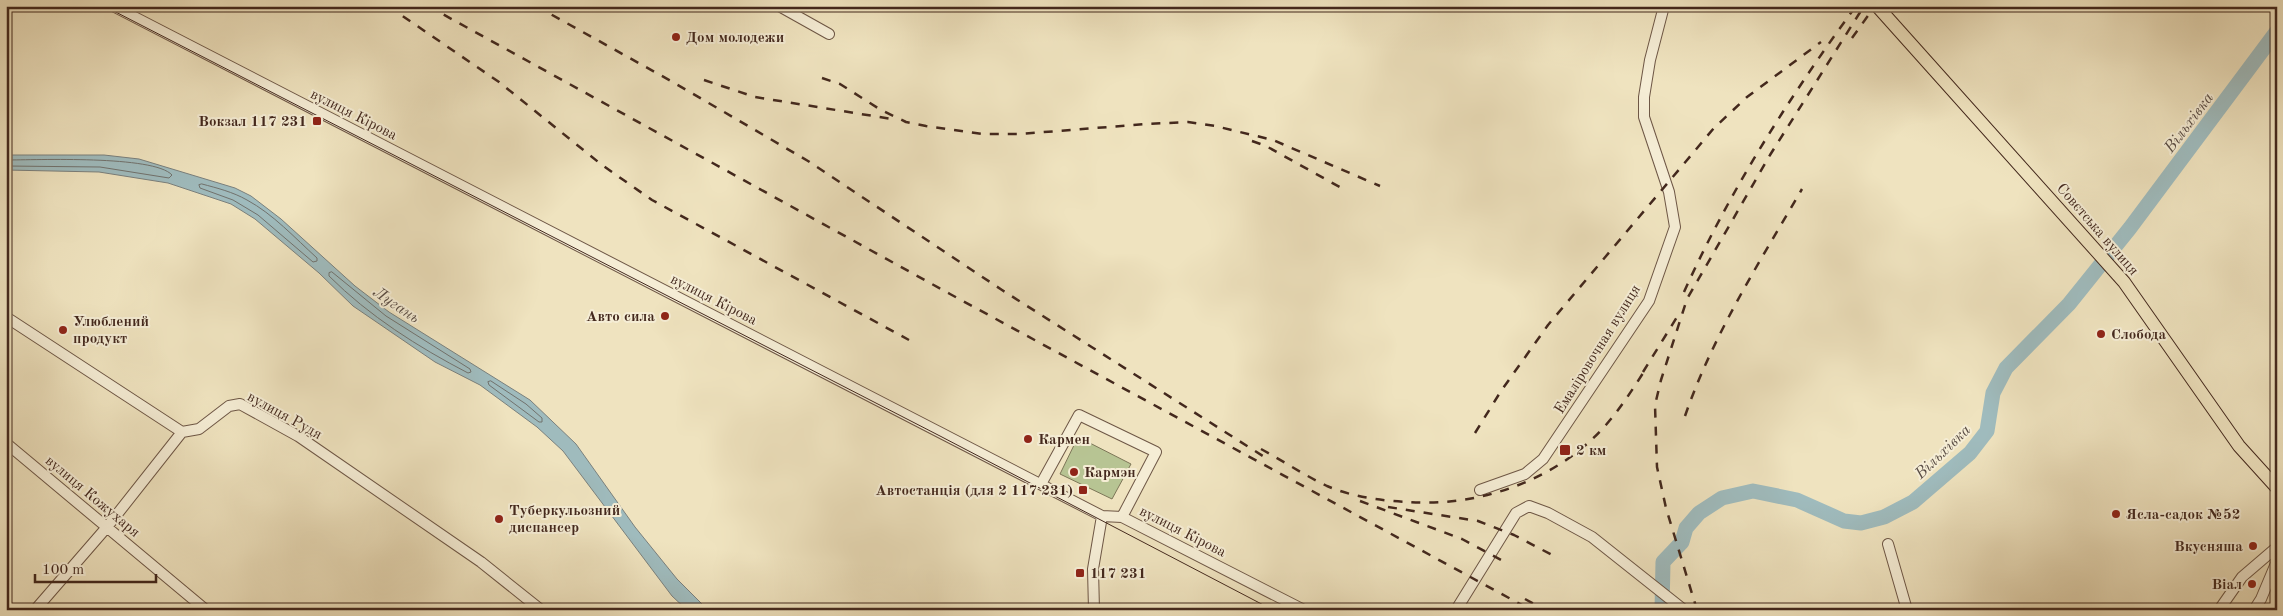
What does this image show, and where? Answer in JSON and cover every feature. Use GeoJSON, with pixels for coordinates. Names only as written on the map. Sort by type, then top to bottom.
{"type":"FeatureCollection","features":[{"type":"Feature","properties":{"kind":"main road","name":"Совєтська вулиця"},"geometry":{"type":"LineString","coordinates":[[1877,6],[2124,282],[2239,446],[2277,488]]}},
{"type":"Feature","properties":{"kind":"street","name":"вулиця Кірова"},"geometry":{"type":"LineString","coordinates":[[113,6],[1102,516],[1122,517],[1304,610]]}},
{"type":"Feature","properties":{"kind":"street"},"geometry":{"type":"LineString","coordinates":[[779,6],[829,34]]}},
{"type":"Feature","properties":{"kind":"street","name":"Емаліровочная вулиця"},"geometry":{"type":"LineString","coordinates":[[1480,490],[1525,474],[1542,459],[1649,301],[1675,227],[1669,192],[1644,117],[1644,97],[1650,60],[1664,6]]}},
{"type":"Feature","properties":{"kind":"street"},"geometry":{"type":"LineString","coordinates":[[6,317],[182,432],[107,527],[35,610]]}},
{"type":"Feature","properties":{"kind":"street","name":"вулиця Рудя"},"geometry":{"type":"LineString","coordinates":[[182,432],[199,429],[229,406],[240,404],[298,436],[481,562],[541,610]]}},
{"type":"Feature","properties":{"kind":"street"},"geometry":{"type":"LineString","coordinates":[[1041,484],[1079,415],[1156,452],[1122,517]]}},
{"type":"Feature","properties":{"kind":"street","name":"вулиця Кожухаря"},"geometry":{"type":"LineString","coordinates":[[6,443],[206,610]]}},
{"type":"Feature","properties":{"kind":"street"},"geometry":{"type":"LineString","coordinates":[[1456,610],[1516,513],[1529,506],[1548,513],[1592,537],[1681,607]]}},
{"type":"Feature","properties":{"kind":"street"},"geometry":{"type":"LineString","coordinates":[[1094,610],[1093,569],[1102,516]]}},
{"type":"Feature","properties":{"kind":"street"},"geometry":{"type":"LineString","coordinates":[[1888,544],[1907,610]]}},
{"type":"Feature","properties":{"kind":"street"},"geometry":{"type":"LineString","coordinates":[[2219,610],[2242,577],[2277,547]]}},
{"type":"Feature","properties":{"kind":"street"},"geometry":{"type":"LineString","coordinates":[[2254,610],[2261,599],[2277,560]]}},
{"type":"Feature","properties":{"kind":"green space"},"geometry":{"type":"Polygon","coordinates":[[[1078,437],[1131,464],[1112,499],[1060,474],[1078,437]]]}},
{"type":"Feature","properties":{"kind":"water"},"geometry":{"type":"Polygon","coordinates":[[[6,155],[104,155],[139,159],[235,188],[251,196],[281,219],[355,286],[389,312],[530,400],[576,444],[635,527],[677,579],[708,610],[687,610],[672,596],[563,451],[537,427],[480,385],[435,362],[353,306],[319,273],[255,219],[231,204],[168,183],[99,172],[6,170],[6,155]]]}},
{"type":"Feature","properties":{"kind":"waterway","name":"Вільхівка"},"geometry":{"type":"LineString","coordinates":[[1662,610],[1663,562],[1682,542],[1686,528],[1699,513],[1722,498],[1753,491],[1797,500],[1844,521],[1861,523],[1884,517],[1913,502],[1970,453],[1987,431],[1993,393],[2006,368],[2069,304],[2130,228],[2277,31]]}},
{"type":"Feature","properties":{"kind":"tram line"},"geometry":{"type":"LineString","coordinates":[[104,6],[940,436],[1273,610]]}},
{"type":"Feature","properties":{"kind":"railway"},"geometry":{"type":"LineString","coordinates":[[388,6],[499,82],[602,165],[652,200],[909,340]]}},
{"type":"Feature","properties":{"kind":"railway"},"geometry":{"type":"LineString","coordinates":[[428,6],[950,294],[1531,610]]}},
{"type":"Feature","properties":{"kind":"railway"},"geometry":{"type":"LineString","coordinates":[[536,6],[671,81],[808,161],[1002,290],[1266,458]]}},
{"type":"Feature","properties":{"kind":"railway"},"geometry":{"type":"LineString","coordinates":[[1684,292],[1721,217],[1762,144],[1856,6]]}},
{"type":"Feature","properties":{"kind":"railway"},"geometry":{"type":"LineString","coordinates":[[1697,610],[1666,508],[1657,467],[1655,405],[1661,380],[1687,299],[1770,155],[1864,6]]}},
{"type":"Feature","properties":{"kind":"railway"},"geometry":{"type":"LineString","coordinates":[[1852,38],[1875,6]]}},
{"type":"Feature","properties":{"kind":"railway"},"geometry":{"type":"LineString","coordinates":[[1475,433],[1501,391],[1548,325],[1714,128],[1747,97],[1821,42]]}},
{"type":"Feature","properties":{"kind":"railway"},"geometry":{"type":"LineString","coordinates":[[822,78],[840,84],[881,110],[906,122],[982,134],[1020,134],[1188,122],[1215,126],[1273,140],[1380,186]]}},
{"type":"Feature","properties":{"kind":"railway"},"geometry":{"type":"LineString","coordinates":[[704,80],[755,97],[892,119]]}},
{"type":"Feature","properties":{"kind":"railway"},"geometry":{"type":"LineString","coordinates":[[1252,141],[1266,146],[1345,190]]}},
{"type":"Feature","properties":{"kind":"railway"},"geometry":{"type":"LineString","coordinates":[[1685,416],[1696,386],[1723,328],[1753,272],[1802,189]]}},
{"type":"Feature","properties":{"kind":"railway"},"geometry":{"type":"LineString","coordinates":[[1643,372],[1677,317]]}},
{"type":"Feature","properties":{"kind":"railway"},"geometry":{"type":"LineString","coordinates":[[1261,449],[1327,486],[1347,493],[1368,498],[1399,501],[1436,502],[1463,500],[1516,486],[1541,475],[1564,461],[1586,445],[1605,426],[1647,367]]}},
{"type":"Feature","properties":{"kind":"railway"},"geometry":{"type":"LineString","coordinates":[[1360,501],[1462,539],[1505,562]]}},
{"type":"Feature","properties":{"kind":"railway"},"geometry":{"type":"LineString","coordinates":[[1388,507],[1478,521],[1514,535],[1554,556]]}},
{"type":"Feature","properties":{"kind":"railway"},"geometry":{"type":"LineString","coordinates":[[1525,599],[1545,610]]}},
{"type":"Feature","properties":{"kind":"place","name":"Дом молодежи"},"geometry":{"type":"Point","coordinates":[676,37]}},
{"type":"Feature","properties":{"kind":"place","name":"Вокзал 117 231"},"geometry":{"type":"Point","coordinates":[317,121]}},
{"type":"Feature","properties":{"kind":"place","name":"Авто сила"},"geometry":{"type":"Point","coordinates":[665,316]}},
{"type":"Feature","properties":{"kind":"place","name":"Улюблений продукт"},"geometry":{"type":"Point","coordinates":[63,330]}},
{"type":"Feature","properties":{"kind":"place","name":"Слобода"},"geometry":{"type":"Point","coordinates":[2101,334]}},
{"type":"Feature","properties":{"kind":"place","name":"Кармен"},"geometry":{"type":"Point","coordinates":[1028,439]}},
{"type":"Feature","properties":{"kind":"place","name":"2 км"},"geometry":{"type":"Point","coordinates":[1565,450]}},
{"type":"Feature","properties":{"kind":"place","name":"Кармэн"},"geometry":{"type":"Point","coordinates":[1074,472]}},
{"type":"Feature","properties":{"kind":"place","name":"Автостанція (для 2 117 231)"},"geometry":{"type":"Point","coordinates":[1083,490]}},
{"type":"Feature","properties":{"kind":"place","name":"Ясла-садок №52"},"geometry":{"type":"Point","coordinates":[2116,514]}},
{"type":"Feature","properties":{"kind":"place","name":"Туберкульозний диспансер"},"geometry":{"type":"Point","coordinates":[499,519]}},
{"type":"Feature","properties":{"kind":"place","name":"Вкусняша"},"geometry":{"type":"Point","coordinates":[2253,546]}},
{"type":"Feature","properties":{"kind":"place","name":"117 231"},"geometry":{"type":"Point","coordinates":[1080,573]}},
{"type":"Feature","properties":{"kind":"place","name":"Віал"},"geometry":{"type":"Point","coordinates":[2252,584]}},
{"type":"Feature","properties":{"kind":"water label","name":"Лугань"},"geometry":{"type":"Point","coordinates":[397,304]}}]}
